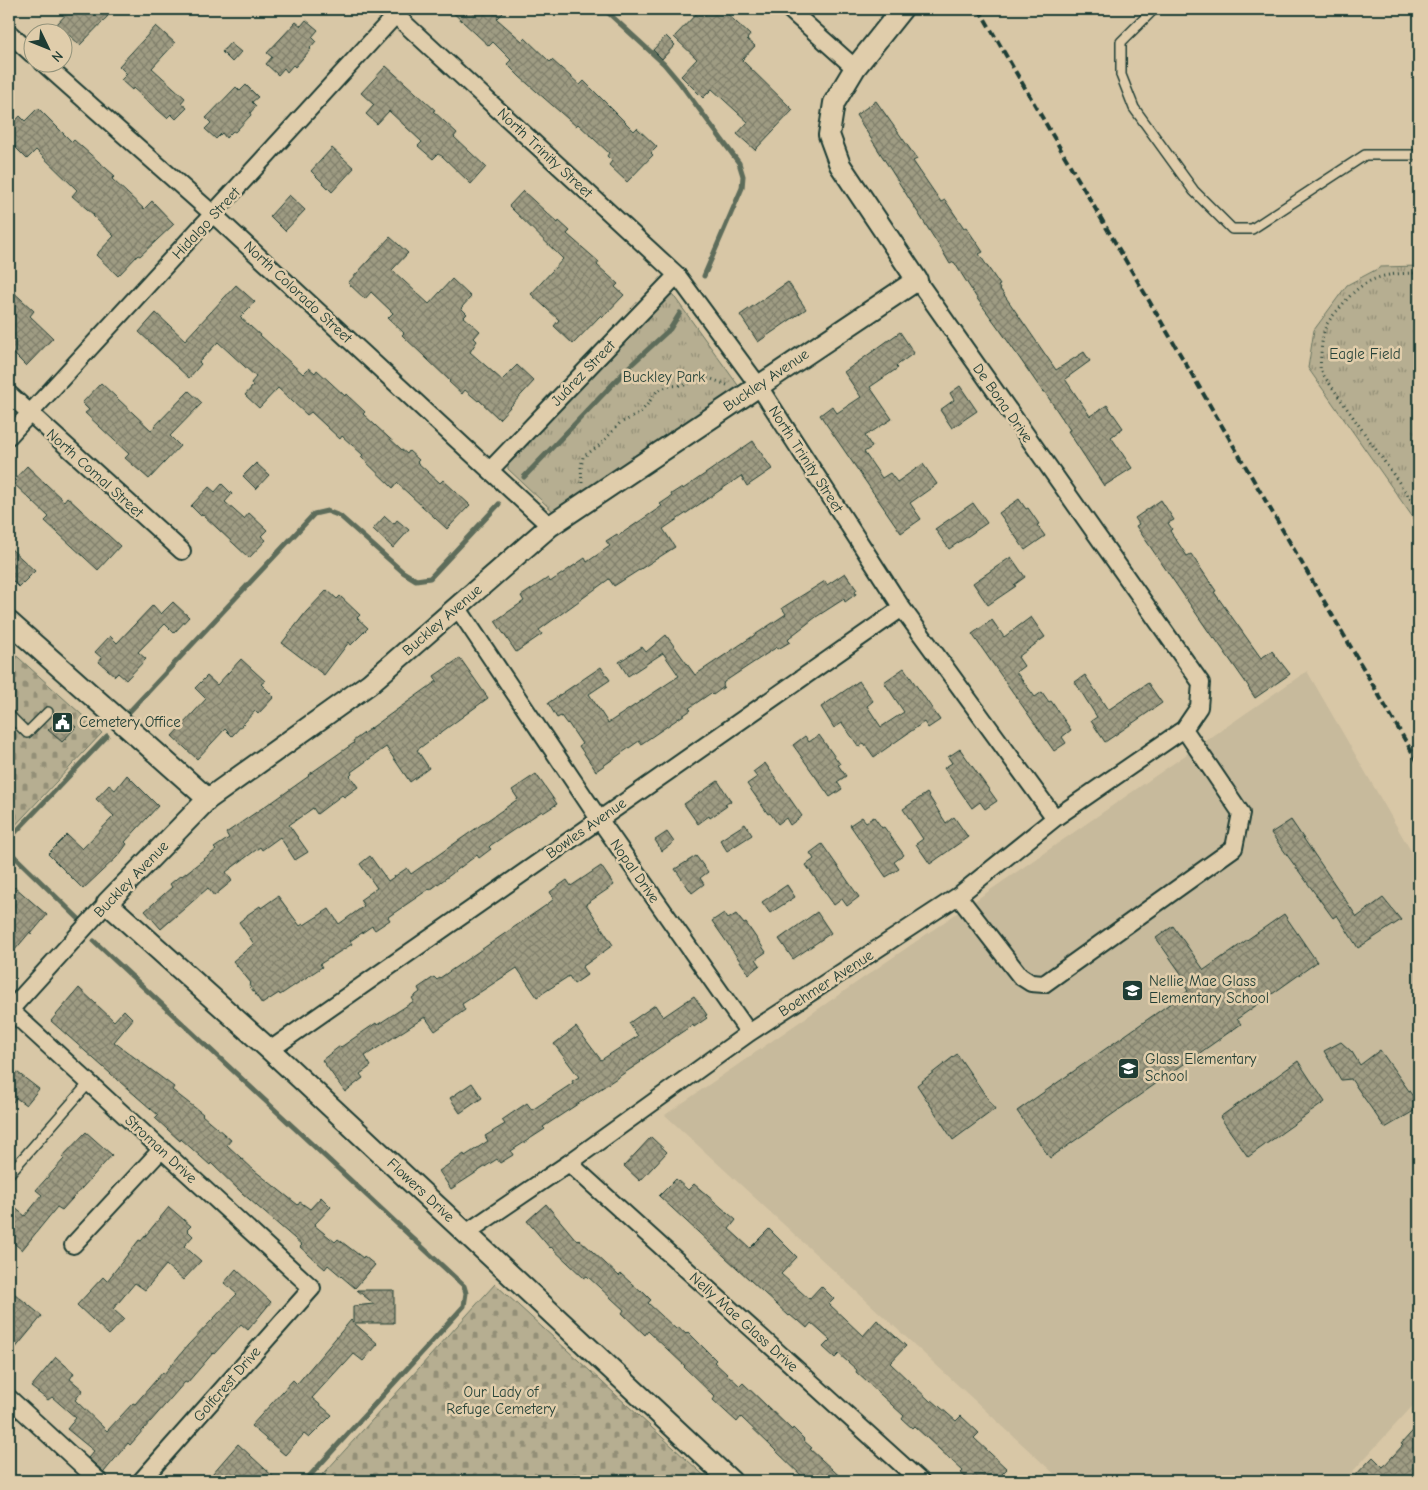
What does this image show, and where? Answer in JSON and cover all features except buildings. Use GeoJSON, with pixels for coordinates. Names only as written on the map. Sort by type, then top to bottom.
{"type":"FeatureCollection","features":[{"type":"Feature","properties":{"kind":"street"},"geometry":{"type":"LineString","coordinates":[[789,9],[855,68]]}},
{"type":"Feature","properties":{"kind":"street","name":"De Bona Drive"},"geometry":{"type":"LineString","coordinates":[[902,9],[855,68],[834,103],[829,135],[840,165],[917,280],[1200,683],[1199,707],[1184,729]]}},
{"type":"Feature","properties":{"kind":"street","name":"Hidalgo Street"},"geometry":{"type":"LineString","coordinates":[[9,436],[214,214],[395,11]]}},
{"type":"Feature","properties":{"kind":"street","name":"North Trinity Street"},"geometry":{"type":"LineString","coordinates":[[395,11],[677,275],[758,385],[902,608],[1055,818]]}},
{"type":"Feature","properties":{"kind":"street"},"geometry":{"type":"LineString","coordinates":[[9,33],[22,45]]}},
{"type":"Feature","properties":{"kind":"street","name":"North Colorado Street"},"geometry":{"type":"LineString","coordinates":[[53,72],[214,214],[550,526]]}},
{"type":"Feature","properties":{"kind":"street","name":"Juárez Street"},"geometry":{"type":"LineString","coordinates":[[490,470],[677,275]]}},
{"type":"Feature","properties":{"kind":"street","name":"Buckley Avenue"},"geometry":{"type":"LineString","coordinates":[[9,1011],[106,903],[208,799],[369,684],[550,526],[917,280]]}},
{"type":"Feature","properties":{"kind":"street","name":"North Comal Street"},"geometry":{"type":"LineString","coordinates":[[9,394],[182,552]]}},
{"type":"Feature","properties":{"kind":"street","name":"Nopal Drive"},"geometry":{"type":"LineString","coordinates":[[456,607],[599,819],[749,1033]]}},
{"type":"Feature","properties":{"kind":"street","name":"Bowles Avenue"},"geometry":{"type":"LineString","coordinates":[[270,1050],[902,608]]}},
{"type":"Feature","properties":{"kind":"street"},"geometry":{"type":"LineString","coordinates":[[9,622],[208,799]]}},
{"type":"Feature","properties":{"kind":"street"},"geometry":{"type":"LineString","coordinates":[[958,896],[1020,976],[1031,983],[1044,984],[1234,848],[1241,813],[1184,729]]}},
{"type":"Feature","properties":{"kind":"street","name":"Boehmer Avenue"},"geometry":{"type":"LineString","coordinates":[[466,1233],[569,1163],[749,1033],[958,896],[1055,818],[1184,729]]}},
{"type":"Feature","properties":{"kind":"street","name":"Flowers Drive"},"geometry":{"type":"LineString","coordinates":[[106,903],[270,1050],[731,1481]]}},
{"type":"Feature","properties":{"kind":"street","name":"Stroman Drive"},"geometry":{"type":"LineString","coordinates":[[9,1011],[90,1083],[312,1288]]}},
{"type":"Feature","properties":{"kind":"street"},"geometry":{"type":"LineString","coordinates":[[73,1245],[162,1149]]}},
{"type":"Feature","properties":{"kind":"street","name":"Nelly Mae Glass Drive"},"geometry":{"type":"LineString","coordinates":[[569,1163],[920,1481]]}},
{"type":"Feature","properties":{"kind":"street","name":"Golfcrest Drive"},"geometry":{"type":"LineString","coordinates":[[141,1481],[312,1288]]}},
{"type":"Feature","properties":{"kind":"street"},"geometry":{"type":"LineString","coordinates":[[9,1398],[99,1481]]}},
{"type":"Feature","properties":{"kind":"lane"},"geometry":{"type":"LineString","coordinates":[[1151,9],[1121,42],[1121,75],[1134,108],[1194,191],[1232,229],[1252,229],[1366,155],[1419,155]]}},
{"type":"Feature","properties":{"kind":"lane"},"geometry":{"type":"LineString","coordinates":[[9,715],[27,733],[48,712]]}},
{"type":"Feature","properties":{"kind":"lane"},"geometry":{"type":"LineString","coordinates":[[9,1174],[90,1083]]}},
{"type":"Feature","properties":{"kind":"path"},"geometry":{"type":"LineString","coordinates":[[1419,273],[1399,273],[1371,279],[1348,297],[1326,325],[1320,370],[1419,511]]}},
{"type":"Feature","properties":{"kind":"path"},"geometry":{"type":"LineString","coordinates":[[582,483],[580,468],[583,457],[601,444],[620,423],[638,414],[657,391],[669,386],[684,385],[706,377],[726,385]]}},
{"type":"Feature","properties":{"kind":"shaded area","name":"Nellie Mae Glass Elementary School"},"geometry":{"type":"Polygon","coordinates":[[[1307,671],[1419,865],[1419,1399],[1344,1481],[1062,1481],[665,1115],[1307,671]]]}},
{"type":"Feature","properties":{"kind":"green space","name":"Eagle Field"},"geometry":{"type":"Polygon","coordinates":[[[1419,266],[1419,526],[1308,368],[1314,330],[1347,285],[1381,267],[1419,266]]]}},
{"type":"Feature","properties":{"kind":"green space","name":"Buckley Park"},"geometry":{"type":"Polygon","coordinates":[[[668,295],[673,295],[740,388],[558,516],[508,469],[508,461],[668,295]]]}},
{"type":"Feature","properties":{"kind":"green space"},"geometry":{"type":"Polygon","coordinates":[[[9,649],[102,733],[9,832],[9,649]]]}},
{"type":"Feature","properties":{"kind":"green space","name":"Our Lady of Refuge Cemetery"},"geometry":{"type":"Polygon","coordinates":[[[495,1284],[710,1481],[317,1481],[495,1284]]]}},
{"type":"Feature","properties":{"kind":"waterway"},"geometry":{"type":"LineString","coordinates":[[604,9],[664,64],[739,163],[743,176],[742,188],[704,276]]}},
{"type":"Feature","properties":{"kind":"waterway"},"geometry":{"type":"LineString","coordinates":[[524,477],[631,365],[670,329],[680,313]]}},
{"type":"Feature","properties":{"kind":"waterway"},"geometry":{"type":"LineString","coordinates":[[130,711],[314,514],[327,511],[340,516],[403,572],[416,580],[430,578],[499,504]]}},
{"type":"Feature","properties":{"kind":"waterway"},"geometry":{"type":"LineString","coordinates":[[9,839],[107,736]]}},
{"type":"Feature","properties":{"kind":"waterway"},"geometry":{"type":"LineString","coordinates":[[9,842],[12,854],[80,920]]}},
{"type":"Feature","properties":{"kind":"waterway"},"geometry":{"type":"LineString","coordinates":[[94,941],[464,1286],[466,1293],[464,1306],[305,1481]]}},
{"type":"Feature","properties":{"kind":"railway"},"geometry":{"type":"LineString","coordinates":[[979,9],[1419,764]]}},
{"type":"Feature","properties":{"kind":"place","name":"Cemetery Office"},"geometry":{"type":"Point","coordinates":[63,722]}},
{"type":"Feature","properties":{"kind":"place","name":"Nellie Mae Glass Elementary School"},"geometry":{"type":"Point","coordinates":[1133,990]}},
{"type":"Feature","properties":{"kind":"place","name":"Glass Elementary School"},"geometry":{"type":"Point","coordinates":[1129,1068]}}]}
